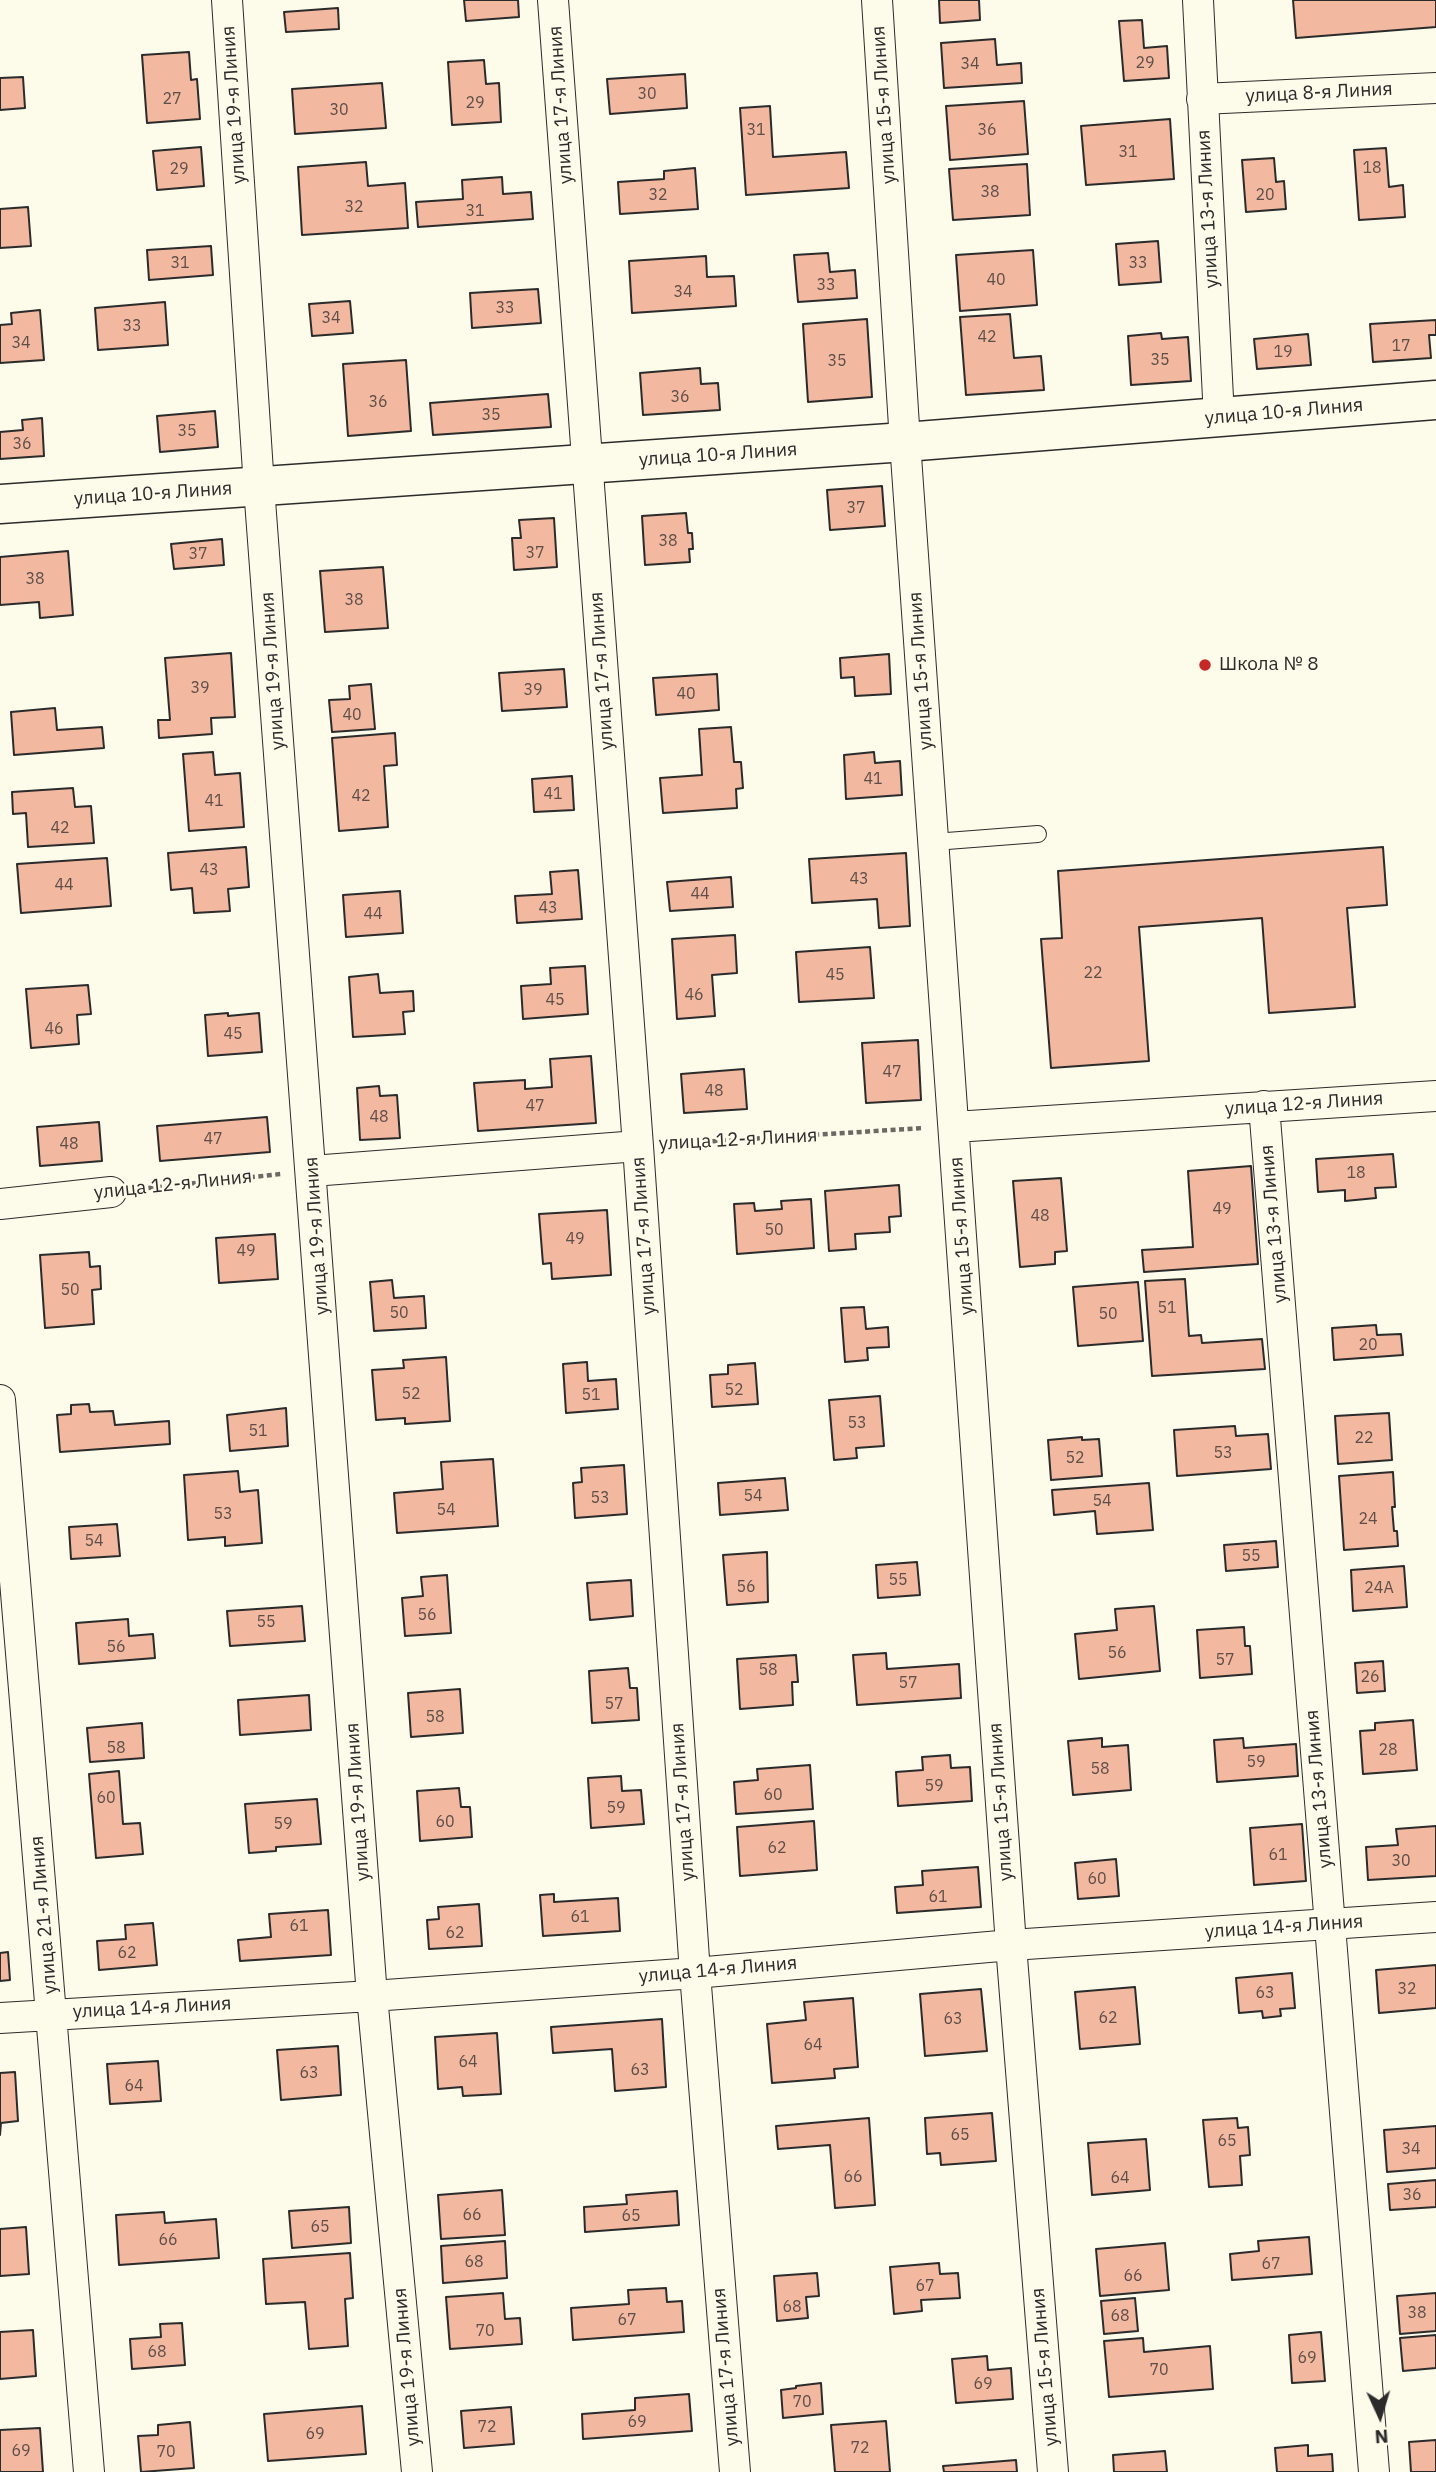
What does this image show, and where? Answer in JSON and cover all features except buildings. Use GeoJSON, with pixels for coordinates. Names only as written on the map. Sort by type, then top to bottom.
{"type":"FeatureCollection","features":[{"type":"Feature","properties":{"kind":"street","name":"улица 19-я Линия"},"geometry":{"type":"LineString","coordinates":[[227,0],[259,487],[372,1996],[417,2472]]}},
{"type":"Feature","properties":{"kind":"street","name":"улица 17-я Линия"},"geometry":{"type":"LineString","coordinates":[[553,0],[638,1146],[695,1973],[735,2472]]}},
{"type":"Feature","properties":{"kind":"street","name":"улица 15-я Линия"},"geometry":{"type":"LineString","coordinates":[[877,0],[905,442],[1011,1945],[1053,2472]]}},
{"type":"Feature","properties":{"kind":"street","name":"улица 13-я Линия"},"geometry":{"type":"LineString","coordinates":[[1198,0],[1219,418]]}},
{"type":"Feature","properties":{"kind":"street","name":"улица 8-я Линия"},"geometry":{"type":"LineString","coordinates":[[1202,99],[1436,88]]}},
{"type":"Feature","properties":{"kind":"street","name":"улица 10-я Линия"},"geometry":{"type":"LineString","coordinates":[[0,504],[905,442],[1436,400]]}},
{"type":"Feature","properties":{"kind":"street","name":"улица 12-я Линия"},"geometry":{"type":"LineString","coordinates":[[954,1127],[1436,1096]]}},
{"type":"Feature","properties":{"kind":"street","name":"улица 13-я Линия"},"geometry":{"type":"LineString","coordinates":[[1264,1106],[1374,2472]]}},
{"type":"Feature","properties":{"kind":"street","name":"улица 12-я Линия"},"geometry":{"type":"LineString","coordinates":[[312,1171],[638,1146]]}},
{"type":"Feature","properties":{"kind":"street","name":"улица 12-я Линия"},"geometry":{"type":"LineString","coordinates":[[0,1204],[111,1192]]}},
{"type":"Feature","properties":{"kind":"street","name":"улица 21-я Линия"},"geometry":{"type":"LineString","coordinates":[[0,1400],[89,2472]]}},
{"type":"Feature","properties":{"kind":"street","name":"улица 14-я Линия"},"geometry":{"type":"LineString","coordinates":[[0,2018],[372,1996],[695,1973],[1011,1945],[1436,1917]]}},
{"type":"Feature","properties":{"kind":"lane"},"geometry":{"type":"LineString","coordinates":[[934,842],[1038,834]]}},
{"type":"Feature","properties":{"kind":"path","name":"улица 12-я Линия"},"geometry":{"type":"LineString","coordinates":[[638,1146],[954,1127]]}},
{"type":"Feature","properties":{"kind":"path","name":"улица 12-я Линия"},"geometry":{"type":"LineString","coordinates":[[111,1192],[312,1171]]}},
{"type":"Feature","properties":{"kind":"place","name":"Школа № 8"},"geometry":{"type":"Point","coordinates":[1205,665]}}]}
